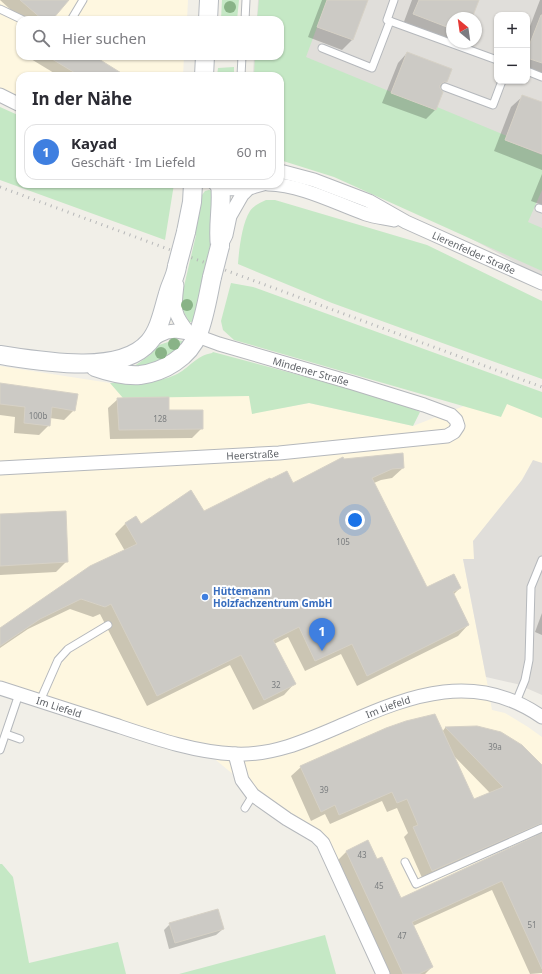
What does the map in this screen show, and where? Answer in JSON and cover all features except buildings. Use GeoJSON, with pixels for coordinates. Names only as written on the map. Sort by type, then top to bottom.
{"type":"FeatureCollection","features":[{"type":"Feature","properties":{"kind":"main road"},"geometry":{"type":"LineString","coordinates":[[208,16],[209,0]]}},
{"type":"Feature","properties":{"kind":"main road","name":"Mindener Straße"},"geometry":{"type":"LineString","coordinates":[[86,364],[114,361],[140,351],[150,341],[157,330],[171,282],[177,270],[186,232],[192,188]]}},
{"type":"Feature","properties":{"kind":"main road"},"geometry":{"type":"LineString","coordinates":[[194,334],[220,246],[218,233],[222,204],[219,188]]}},
{"type":"Feature","properties":{"kind":"main road","name":"Mindener Straße"},"geometry":{"type":"LineString","coordinates":[[0,355],[86,364],[122,374],[140,375],[166,367],[181,358],[189,350],[194,334]]}},
{"type":"Feature","properties":{"kind":"street"},"geometry":{"type":"LineString","coordinates":[[0,95],[16,103]]}},
{"type":"Feature","properties":{"kind":"street","name":"Lierenfelder Straße"},"geometry":{"type":"LineString","coordinates":[[284,172],[314,180],[369,201],[406,222],[542,284]]}},
{"type":"Feature","properties":{"kind":"street","name":"Lierenfelder Straße"},"geometry":{"type":"LineString","coordinates":[[284,186],[369,214],[406,222]]}},
{"type":"Feature","properties":{"kind":"street"},"geometry":{"type":"LineString","coordinates":[[220,246],[226,234],[230,216],[242,195],[248,188]]}},
{"type":"Feature","properties":{"kind":"street"},"geometry":{"type":"LineString","coordinates":[[177,270],[178,281],[175,312],[178,319],[194,334]]}},
{"type":"Feature","properties":{"kind":"street","name":"Mindener Straße"},"geometry":{"type":"LineString","coordinates":[[150,341],[167,332],[176,331],[194,334],[219,344],[424,405]]}},
{"type":"Feature","properties":{"kind":"street","name":"Heerstraße"},"geometry":{"type":"LineString","coordinates":[[0,468],[279,453],[446,436],[454,432],[458,426],[456,420],[451,415],[424,405]]}},
{"type":"Feature","properties":{"kind":"street","name":"Im Liefeld"},"geometry":{"type":"LineString","coordinates":[[0,688],[169,743],[235,754],[263,752],[286,748],[392,704],[437,692],[458,690],[482,692],[512,700],[540,713]]}},
{"type":"Feature","properties":{"kind":"street"},"geometry":{"type":"LineString","coordinates":[[235,754],[242,780],[253,795],[287,819],[316,836],[323,843],[383,974]]}},
{"type":"Feature","properties":{"kind":"lane"},"geometry":{"type":"LineString","coordinates":[[73,16],[83,0]]}},
{"type":"Feature","properties":{"kind":"lane"},"geometry":{"type":"LineString","coordinates":[[245,16],[246,0]]}},
{"type":"Feature","properties":{"kind":"lane"},"geometry":{"type":"LineString","coordinates":[[394,0],[387,20],[494,59]]}},
{"type":"Feature","properties":{"kind":"lane"},"geometry":{"type":"LineString","coordinates":[[0,9],[16,17]]}},
{"type":"Feature","properties":{"kind":"lane"},"geometry":{"type":"LineString","coordinates":[[322,48],[372,68],[390,21]]}},
{"type":"Feature","properties":{"kind":"lane"},"geometry":{"type":"LineString","coordinates":[[241,72],[242,60]]}},
{"type":"Feature","properties":{"kind":"lane"},"geometry":{"type":"LineString","coordinates":[[530,72],[542,77]]}},
{"type":"Feature","properties":{"kind":"lane"},"geometry":{"type":"LineString","coordinates":[[445,87],[493,105],[501,84]]}},
{"type":"Feature","properties":{"kind":"lane"},"geometry":{"type":"LineString","coordinates":[[516,702],[525,680],[529,660],[531,587],[542,560]]}},
{"type":"Feature","properties":{"kind":"lane"},"geometry":{"type":"LineString","coordinates":[[40,700],[58,660],[68,649],[108,625]]}},
{"type":"Feature","properties":{"kind":"lane"},"geometry":{"type":"LineString","coordinates":[[0,750],[19,694]]}},
{"type":"Feature","properties":{"kind":"lane"},"geometry":{"type":"LineString","coordinates":[[6,734],[20,739]]}},
{"type":"Feature","properties":{"kind":"lane"},"geometry":{"type":"LineString","coordinates":[[245,808],[253,795]]}},
{"type":"Feature","properties":{"kind":"lane"},"geometry":{"type":"LineString","coordinates":[[405,862],[416,884],[542,828]]}},
{"type":"Feature","properties":{"kind":"shaded area"},"geometry":{"type":"Polygon","coordinates":[[[0,0],[188,0],[187,16],[16,16],[16,60],[184,60],[183,72],[16,72],[16,98],[0,91],[0,0]]]}},
{"type":"Feature","properties":{"kind":"shaded area"},"geometry":{"type":"Polygon","coordinates":[[[258,0],[542,0],[542,277],[424,213],[284,80],[284,72],[253,72],[254,60],[284,60],[284,16],[257,16],[258,0]]]}},
{"type":"Feature","properties":{"kind":"shaded area"},"geometry":{"type":"Polygon","coordinates":[[[0,366],[110,383],[123,397],[250,394],[282,408],[309,403],[413,426],[464,406],[472,386],[542,412],[542,463],[533,461],[474,560],[463,559],[492,710],[505,713],[542,737],[542,974],[385,974],[324,843],[256,793],[200,747],[0,683],[0,366]]]}},
{"type":"Feature","properties":{"kind":"shaded area"},"geometry":{"type":"Polygon","coordinates":[[[533,460],[542,463],[542,695],[517,684],[486,677],[463,559],[474,559],[473,541],[522,480],[533,460]]]}},
{"type":"Feature","properties":{"kind":"green space"},"geometry":{"type":"Polygon","coordinates":[[[222,0],[239,0],[237,16],[221,16],[222,0]]]}},
{"type":"Feature","properties":{"kind":"green space"},"geometry":{"type":"Polygon","coordinates":[[[259,0],[327,0],[306,57],[435,110],[437,107],[507,136],[505,140],[542,155],[542,190],[528,222],[542,228],[542,271],[334,177],[284,161],[284,72],[254,72],[255,60],[284,60],[284,16],[257,16],[259,0]]]}},
{"type":"Feature","properties":{"kind":"green space"},"geometry":{"type":"Polygon","coordinates":[[[234,67],[234,72],[218,72],[218,68],[234,67]]]}},
{"type":"Feature","properties":{"kind":"green space"},"geometry":{"type":"Polygon","coordinates":[[[0,107],[16,114],[16,186],[0,180],[0,107]]]}},
{"type":"Feature","properties":{"kind":"green space"},"geometry":{"type":"Polygon","coordinates":[[[22,188],[173,188],[165,240],[22,188]]]}},
{"type":"Feature","properties":{"kind":"green space"},"geometry":{"type":"Polygon","coordinates":[[[209,190],[215,192],[211,242],[194,319],[192,322],[189,322],[183,310],[181,299],[196,235],[194,234],[202,195],[205,191],[209,190]]]}},
{"type":"Feature","properties":{"kind":"green space"},"geometry":{"type":"Polygon","coordinates":[[[266,200],[275,200],[427,245],[542,301],[542,379],[332,303],[238,264],[241,237],[247,216],[253,207],[266,200]]]}},
{"type":"Feature","properties":{"kind":"green space"},"geometry":{"type":"Polygon","coordinates":[[[231,283],[253,287],[542,392],[542,418],[507,404],[501,417],[234,340],[223,330],[221,321],[231,283]]]}},
{"type":"Feature","properties":{"kind":"green space"},"geometry":{"type":"Polygon","coordinates":[[[174,340],[184,341],[174,352],[162,360],[148,365],[133,367],[150,355],[159,345],[174,340]]]}},
{"type":"Feature","properties":{"kind":"green space"},"geometry":{"type":"Polygon","coordinates":[[[213,352],[393,400],[420,412],[413,426],[309,403],[252,414],[249,396],[123,398],[110,383],[143,382],[167,378],[180,372],[197,359],[213,352]]]}},
{"type":"Feature","properties":{"kind":"green space"},"geometry":{"type":"Polygon","coordinates":[[[0,864],[2,864],[13,877],[29,963],[118,942],[126,974],[0,974],[0,864]]]}},
{"type":"Feature","properties":{"kind":"green space"},"geometry":{"type":"Polygon","coordinates":[[[325,935],[336,974],[179,974],[325,935]]]}},
{"type":"Feature","properties":{"kind":"railway"},"geometry":{"type":"LineString","coordinates":[[0,187],[542,387]]}},
{"type":"Feature","properties":{"kind":"place","name":"Hüttemann Holzfachzentrum GmbH"},"geometry":{"type":"Point","coordinates":[205,597]}},
{"type":"Feature","properties":{"kind":"place","name":"Kayad"},"geometry":{"type":"Point","coordinates":[322,651]}}]}
